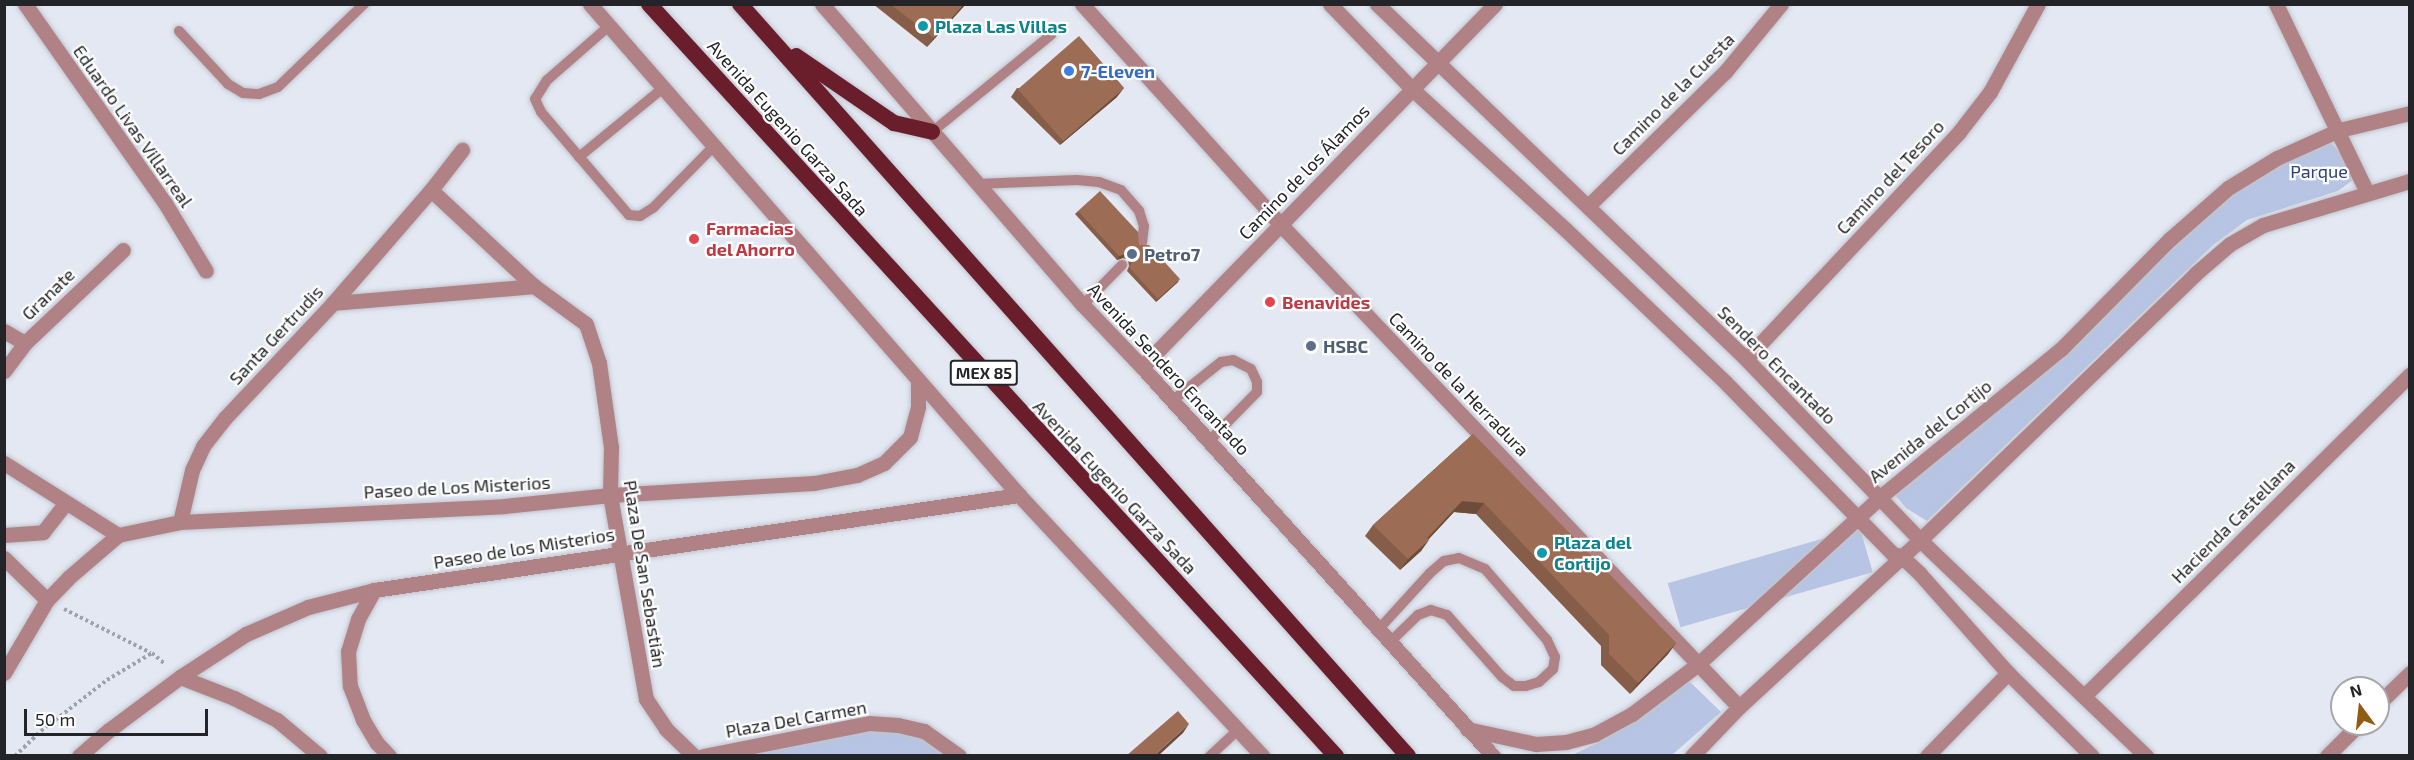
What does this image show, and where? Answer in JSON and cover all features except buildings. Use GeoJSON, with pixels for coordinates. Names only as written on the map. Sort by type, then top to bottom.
{"type":"FeatureCollection","features":[{"type":"Feature","properties":{"kind":"highway","name":"Avenida Eugenio Garza Sada"},"geometry":{"type":"LineString","coordinates":[[650,4],[1336,756]]}},
{"type":"Feature","properties":{"kind":"highway","name":"Avenida Eugenio Garza Sada"},"geometry":{"type":"LineString","coordinates":[[740,4],[1408,756]]}},
{"type":"Feature","properties":{"kind":"highway"},"geometry":{"type":"LineString","coordinates":[[755,21],[810,67],[894,123],[932,132]]}},
{"type":"Feature","properties":{"kind":"street","name":"Eduardo Livas Villarreal"},"geometry":{"type":"LineString","coordinates":[[25,4],[165,203],[206,271]]}},
{"type":"Feature","properties":{"kind":"street"},"geometry":{"type":"LineString","coordinates":[[590,4],[918,382],[1019,495],[1262,756]]}},
{"type":"Feature","properties":{"kind":"street","name":"Avenida Sendero Encantado"},"geometry":{"type":"LineString","coordinates":[[822,4],[1083,305],[1142,367],[1493,756]]}},
{"type":"Feature","properties":{"kind":"street","name":"Camino de la Herradura"},"geometry":{"type":"LineString","coordinates":[[1082,4],[1280,224],[1739,707]]}},
{"type":"Feature","properties":{"kind":"street"},"geometry":{"type":"LineString","coordinates":[[1330,4],[1411,88],[1566,230],[1726,383],[1893,554],[1901,556],[2008,673],[2092,756]]}},
{"type":"Feature","properties":{"kind":"street","name":"Sendero Encantado"},"geometry":{"type":"LineString","coordinates":[[1377,4],[1436,64],[1588,206],[1746,359],[1920,540],[2146,756]]}},
{"type":"Feature","properties":{"kind":"street","name":"Camino de los Álamos"},"geometry":{"type":"LineString","coordinates":[[1142,367],[1495,4]]}},
{"type":"Feature","properties":{"kind":"street","name":"Camino de la Cuesta"},"geometry":{"type":"LineString","coordinates":[[1588,206],[1725,72],[1781,4]]}},
{"type":"Feature","properties":{"kind":"street","name":"Camino del Tesoro"},"geometry":{"type":"LineString","coordinates":[[1746,359],[1959,132],[1990,92],[2038,4]]}},
{"type":"Feature","properties":{"kind":"street"},"geometry":{"type":"LineString","coordinates":[[2276,4],[2339,130],[2367,192]]}},
{"type":"Feature","properties":{"kind":"street","name":"Avenida del Cortijo"},"geometry":{"type":"LineString","coordinates":[[1467,729],[1536,744],[1566,742],[1595,734],[1632,714],[1698,663],[1880,497],[2061,349],[2170,239],[2228,188],[2277,158],[2339,130],[2409,112]]}},
{"type":"Feature","properties":{"kind":"street","name":"Santa Gertrudis"},"geometry":{"type":"LineString","coordinates":[[180,522],[192,470],[203,446],[225,418],[333,303],[431,190],[462,150]]}},
{"type":"Feature","properties":{"kind":"street"},"geometry":{"type":"LineString","coordinates":[[1692,756],[1739,707],[1920,540],[2178,291],[2230,244],[2264,225],[2409,181]]}},
{"type":"Feature","properties":{"kind":"street"},"geometry":{"type":"LineString","coordinates":[[431,190],[534,286]]}},
{"type":"Feature","properties":{"kind":"street","name":"Granate"},"geometry":{"type":"LineString","coordinates":[[4,371],[25,343],[123,250]]}},
{"type":"Feature","properties":{"kind":"street"},"geometry":{"type":"LineString","coordinates":[[333,303],[534,286]]}},
{"type":"Feature","properties":{"kind":"street","name":"Plaza De San Sebastián"},"geometry":{"type":"LineString","coordinates":[[534,286],[586,324],[599,363],[610,447],[610,495],[646,699],[666,729],[694,756]]}},
{"type":"Feature","properties":{"kind":"street"},"geometry":{"type":"LineString","coordinates":[[4,331],[25,343]]}},
{"type":"Feature","properties":{"kind":"street","name":"Hacienda Castellana"},"geometry":{"type":"LineString","coordinates":[[2084,696],[2409,374]]}},
{"type":"Feature","properties":{"kind":"street","name":"Paseo de Los Misterios"},"geometry":{"type":"LineString","coordinates":[[4,672],[47,600],[68,578],[118,535],[180,522],[504,506],[610,495],[814,483],[858,475],[884,464],[910,437],[918,407],[918,382]]}},
{"type":"Feature","properties":{"kind":"street"},"geometry":{"type":"LineString","coordinates":[[4,464],[118,535]]}},
{"type":"Feature","properties":{"kind":"street","name":"Paseo de los Misterios"},"geometry":{"type":"LineString","coordinates":[[79,756],[108,730],[180,677],[246,634],[308,607],[374,590],[1019,495]]}},
{"type":"Feature","properties":{"kind":"street"},"geometry":{"type":"LineString","coordinates":[[4,535],[43,532],[65,504]]}},
{"type":"Feature","properties":{"kind":"street"},"geometry":{"type":"LineString","coordinates":[[4,558],[47,600]]}},
{"type":"Feature","properties":{"kind":"street"},"geometry":{"type":"LineString","coordinates":[[374,590],[358,619],[348,651],[350,686],[363,720],[377,743],[389,756]]}},
{"type":"Feature","properties":{"kind":"street"},"geometry":{"type":"LineString","coordinates":[[1927,756],[2008,673]]}},
{"type":"Feature","properties":{"kind":"street"},"geometry":{"type":"LineString","coordinates":[[2390,692],[2409,673]]}},
{"type":"Feature","properties":{"kind":"street"},"geometry":{"type":"LineString","coordinates":[[180,677],[234,698],[277,720],[320,756]]}},
{"type":"Feature","properties":{"kind":"street","name":"Plaza Del Carmen"},"geometry":{"type":"LineString","coordinates":[[703,756],[869,723],[897,725],[924,731],[959,756]]}},
{"type":"Feature","properties":{"kind":"street"},"geometry":{"type":"LineString","coordinates":[[1467,729],[1486,756]]}},
{"type":"Feature","properties":{"kind":"street"},"geometry":{"type":"LineString","coordinates":[[2327,756],[2346,736]]}},
{"type":"Feature","properties":{"kind":"lane"},"geometry":{"type":"LineString","coordinates":[[179,32],[228,84],[243,93],[259,94],[278,87],[364,4]]}},
{"type":"Feature","properties":{"kind":"lane"},"geometry":{"type":"LineString","coordinates":[[609,26],[547,80],[535,99],[541,112],[628,215],[640,216],[653,208],[714,146]]}},
{"type":"Feature","properties":{"kind":"lane"},"geometry":{"type":"LineString","coordinates":[[932,132],[1051,35]]}},
{"type":"Feature","properties":{"kind":"lane"},"geometry":{"type":"LineString","coordinates":[[579,157],[663,88]]}},
{"type":"Feature","properties":{"kind":"lane"},"geometry":{"type":"LineString","coordinates":[[976,184],[1077,180],[1100,182],[1121,190],[1140,211],[1144,226],[1142,243]]}},
{"type":"Feature","properties":{"kind":"lane"},"geometry":{"type":"LineString","coordinates":[[1083,305],[1122,266]]}},
{"type":"Feature","properties":{"kind":"lane"},"geometry":{"type":"LineString","coordinates":[[1172,401],[1221,362],[1233,360],[1251,369],[1257,382],[1257,392],[1209,441]]}},
{"type":"Feature","properties":{"kind":"lane"},"geometry":{"type":"LineString","coordinates":[[1378,630],[1430,573],[1444,561],[1459,558],[1485,569],[1547,640],[1555,657],[1553,669],[1539,682],[1526,687],[1514,686],[1502,677],[1447,615],[1431,610],[1418,615],[1389,643]]}},
{"type":"Feature","properties":{"kind":"lane"},"geometry":{"type":"LineString","coordinates":[[1210,756],[1238,730]]}},
{"type":"Feature","properties":{"kind":"path"},"geometry":{"type":"LineString","coordinates":[[47,600],[152,653],[180,677]]}},
{"type":"Feature","properties":{"kind":"path"},"geometry":{"type":"LineString","coordinates":[[15,756],[41,731],[107,680],[152,653]]}},
{"type":"Feature","properties":{"kind":"green space","name":"Parque"},"geometry":{"type":"Polygon","coordinates":[[[2330,142],[2346,159],[2353,180],[2338,191],[2247,220],[2213,245],[1927,521],[1906,508],[1895,495],[2055,362],[2176,244],[2230,197],[2265,171],[2330,142]]]}},
{"type":"Feature","properties":{"kind":"green space"},"geometry":{"type":"Polygon","coordinates":[[[1860,528],[1873,572],[1680,627],[1668,583],[1860,528]]]}},
{"type":"Feature","properties":{"kind":"green space"},"geometry":{"type":"Polygon","coordinates":[[[1689,681],[1721,712],[1672,755],[1570,756],[1597,743],[1689,681]]]}},
{"type":"Feature","properties":{"kind":"green space"},"geometry":{"type":"Polygon","coordinates":[[[898,725],[959,756],[703,756],[898,725]]]}},
{"type":"Feature","properties":{"kind":"place","name":"Plaza Las Villas"},"geometry":{"type":"Point","coordinates":[923,26]}},
{"type":"Feature","properties":{"kind":"place","name":"7-Eleven"},"geometry":{"type":"Point","coordinates":[1069,71]}},
{"type":"Feature","properties":{"kind":"place","name":"Farmacias del Ahorro"},"geometry":{"type":"Point","coordinates":[694,239]}},
{"type":"Feature","properties":{"kind":"place","name":"Petro7"},"geometry":{"type":"Point","coordinates":[1132,254]}},
{"type":"Feature","properties":{"kind":"place","name":"Benavides"},"geometry":{"type":"Point","coordinates":[1270,302]}},
{"type":"Feature","properties":{"kind":"place","name":"HSBC"},"geometry":{"type":"Point","coordinates":[1311,346]}},
{"type":"Feature","properties":{"kind":"place","name":"Plaza del Cortijo"},"geometry":{"type":"Point","coordinates":[1542,553]}}]}
